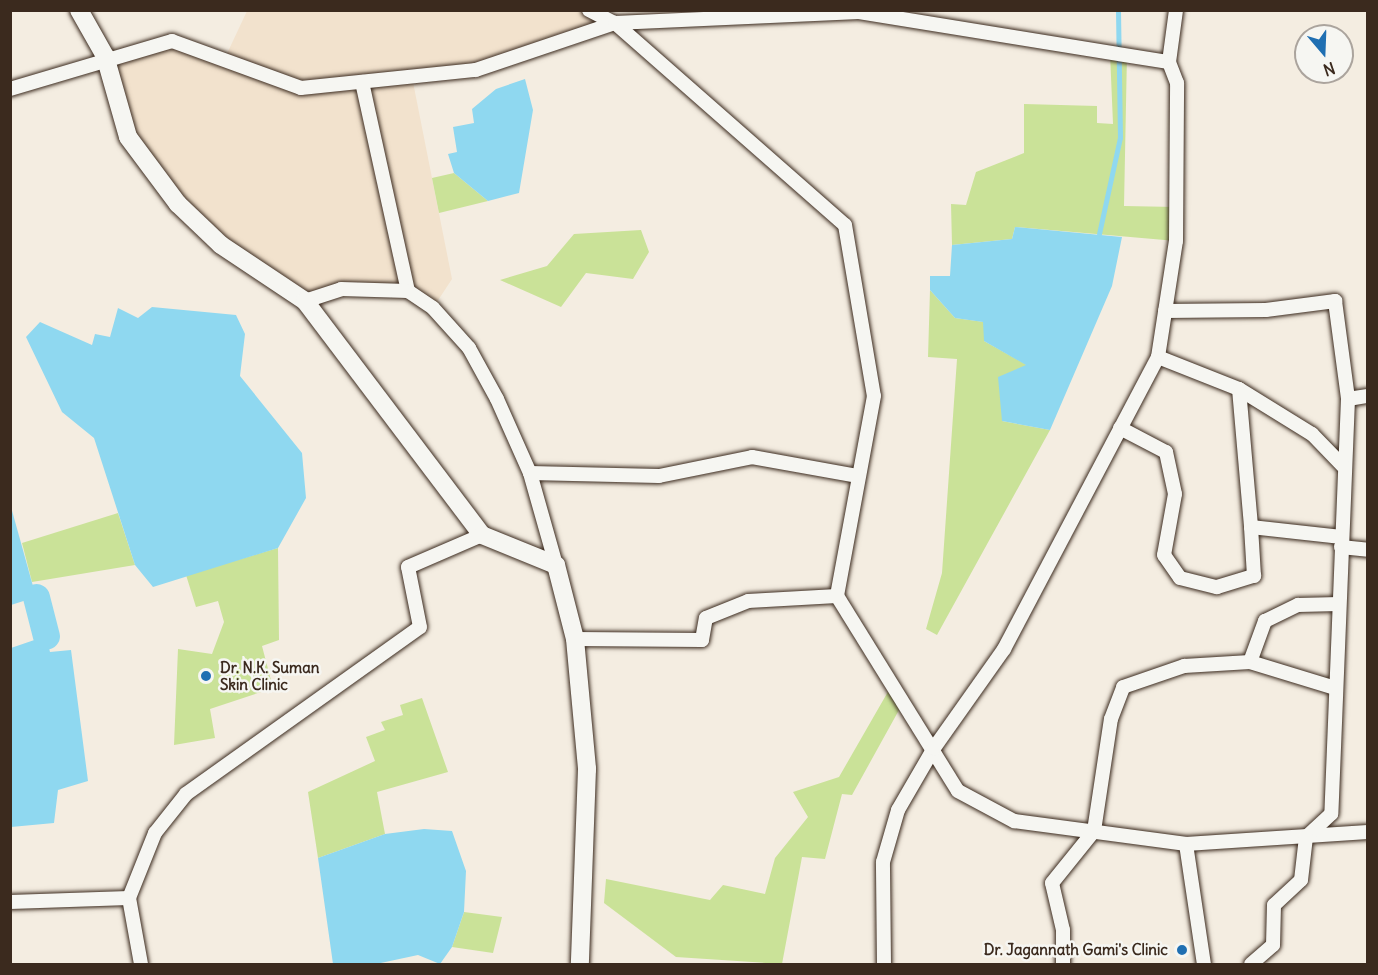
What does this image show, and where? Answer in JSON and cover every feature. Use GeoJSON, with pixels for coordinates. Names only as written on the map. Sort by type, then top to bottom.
{"type":"FeatureCollection","features":[{"type":"Feature","properties":{"kind":"main road"},"geometry":{"type":"LineString","coordinates":[[79,10],[105,56],[128,137],[178,204],[221,245],[305,301],[482,535],[556,565],[575,639],[587,769],[580,964]]}},
{"type":"Feature","properties":{"kind":"street"},"geometry":{"type":"LineString","coordinates":[[589,10],[615,23],[845,225],[874,396],[837,596],[934,748],[958,791],[1014,821],[1186,844],[1368,832]]}},
{"type":"Feature","properties":{"kind":"street"},"geometry":{"type":"LineString","coordinates":[[884,964],[883,861],[898,810],[934,748],[1004,649],[1158,357],[1176,242],[1177,83],[1169,62],[1176,10]]}},
{"type":"Feature","properties":{"kind":"street"},"geometry":{"type":"LineString","coordinates":[[10,89],[105,56],[172,40],[301,88],[476,70],[615,23],[859,12],[1169,62]]}},
{"type":"Feature","properties":{"kind":"street"},"geometry":{"type":"LineString","coordinates":[[362,82],[408,291]]}},
{"type":"Feature","properties":{"kind":"street"},"geometry":{"type":"LineString","coordinates":[[305,301],[341,289],[408,291],[433,308],[468,348],[531,473],[556,565]]}},
{"type":"Feature","properties":{"kind":"street"},"geometry":{"type":"LineString","coordinates":[[1165,311],[1266,310],[1335,301],[1348,399],[1343,466],[1331,814],[1306,837],[1300,880],[1274,905],[1273,945],[1251,964]]}},
{"type":"Feature","properties":{"kind":"street"},"geometry":{"type":"LineString","coordinates":[[1158,357],[1239,389],[1312,434],[1343,466]]}},
{"type":"Feature","properties":{"kind":"street"},"geometry":{"type":"LineString","coordinates":[[1120,428],[1166,453],[1175,494],[1164,555],[1180,579],[1217,587],[1254,576],[1239,389]]}},
{"type":"Feature","properties":{"kind":"street"},"geometry":{"type":"LineString","coordinates":[[1348,399],[1368,396]]}},
{"type":"Feature","properties":{"kind":"street"},"geometry":{"type":"LineString","coordinates":[[531,473],[660,476],[752,457],[858,476]]}},
{"type":"Feature","properties":{"kind":"street"},"geometry":{"type":"LineString","coordinates":[[1251,527],[1341,542],[1368,550]]}},
{"type":"Feature","properties":{"kind":"street"},"geometry":{"type":"LineString","coordinates":[[141,964],[129,898],[155,833],[186,794],[400,645],[420,627],[408,567],[482,535]]}},
{"type":"Feature","properties":{"kind":"street"},"geometry":{"type":"LineString","coordinates":[[575,639],[702,640],[706,618],[748,601],[837,596]]}},
{"type":"Feature","properties":{"kind":"street"},"geometry":{"type":"LineString","coordinates":[[1250,662],[1265,621],[1298,605],[1338,604]]}},
{"type":"Feature","properties":{"kind":"street"},"geometry":{"type":"LineString","coordinates":[[1063,964],[1063,930],[1052,883],[1094,831],[1111,718],[1123,687],[1184,666],[1250,662],[1335,688]]}},
{"type":"Feature","properties":{"kind":"street"},"geometry":{"type":"LineString","coordinates":[[1186,844],[1204,964]]}},
{"type":"Feature","properties":{"kind":"street"},"geometry":{"type":"LineString","coordinates":[[10,902],[129,898]]}},
{"type":"Feature","properties":{"kind":"shaded area"},"geometry":{"type":"Polygon","coordinates":[[[589,10],[615,23],[476,70],[412,77],[452,279],[433,308],[408,291],[341,289],[305,301],[221,245],[128,137],[105,56],[172,41],[224,60],[247,11],[589,10]]]}},
{"type":"Feature","properties":{"kind":"green space"},"geometry":{"type":"Polygon","coordinates":[[[1110,53],[1127,54],[1124,206],[1176,207],[1176,241],[1015,227],[1012,239],[952,245],[951,204],[966,205],[976,172],[1024,153],[1024,104],[1097,106],[1097,123],[1113,124],[1110,53]]]}},
{"type":"Feature","properties":{"kind":"green space"},"geometry":{"type":"Polygon","coordinates":[[[454,173],[488,201],[439,213],[432,178],[454,173]]]}},
{"type":"Feature","properties":{"kind":"green space"},"geometry":{"type":"Polygon","coordinates":[[[641,230],[649,252],[633,279],[586,273],[561,307],[500,280],[547,266],[574,234],[641,230]]]}},
{"type":"Feature","properties":{"kind":"green space"},"geometry":{"type":"Polygon","coordinates":[[[930,290],[955,318],[984,322],[984,341],[1027,365],[1002,421],[1050,430],[937,635],[926,629],[942,573],[957,359],[928,357],[930,290]]]}},
{"type":"Feature","properties":{"kind":"green space"},"geometry":{"type":"Polygon","coordinates":[[[118,513],[135,565],[32,582],[22,543],[118,513]]]}},
{"type":"Feature","properties":{"kind":"green space"},"geometry":{"type":"Polygon","coordinates":[[[278,548],[279,640],[262,646],[273,688],[210,709],[215,738],[174,745],[178,649],[212,654],[224,622],[218,601],[196,607],[186,575],[278,548]]]}},
{"type":"Feature","properties":{"kind":"green space"},"geometry":{"type":"Polygon","coordinates":[[[893,683],[904,701],[852,795],[842,794],[825,859],[802,857],[782,964],[676,957],[604,903],[606,879],[710,900],[723,885],[765,894],[775,858],[808,817],[793,792],[839,777],[893,683]]]}},
{"type":"Feature","properties":{"kind":"green space"},"geometry":{"type":"Polygon","coordinates":[[[422,698],[448,772],[377,792],[385,834],[318,858],[308,792],[375,761],[366,737],[385,730],[381,722],[403,715],[400,705],[422,698]]]}},
{"type":"Feature","properties":{"kind":"green space"},"geometry":{"type":"Polygon","coordinates":[[[464,912],[502,917],[493,953],[452,947],[464,912]]]}},
{"type":"Feature","properties":{"kind":"water"},"geometry":{"type":"Polygon","coordinates":[[[525,79],[533,110],[519,193],[488,201],[454,173],[448,154],[457,152],[453,127],[474,123],[472,109],[496,89],[525,79]]]}},
{"type":"Feature","properties":{"kind":"water"},"geometry":{"type":"Polygon","coordinates":[[[1015,227],[1122,237],[1112,286],[1050,430],[1002,421],[998,377],[1026,365],[984,341],[983,322],[955,318],[930,290],[930,276],[950,276],[952,245],[1012,239],[1015,227]]]}},
{"type":"Feature","properties":{"kind":"water"},"geometry":{"type":"Polygon","coordinates":[[[152,307],[236,315],[245,334],[240,376],[302,453],[306,498],[278,548],[153,587],[135,565],[94,438],[62,412],[26,337],[40,322],[92,345],[95,334],[110,337],[118,308],[138,318],[152,307]]]}},
{"type":"Feature","properties":{"kind":"water"},"geometry":{"type":"Polygon","coordinates":[[[10,507],[36,597],[11,605],[10,507]]]}},
{"type":"Feature","properties":{"kind":"water"},"geometry":{"type":"Polygon","coordinates":[[[46,636],[50,652],[71,650],[88,781],[58,790],[54,823],[11,827],[11,648],[46,636]]]}},
{"type":"Feature","properties":{"kind":"water"},"geometry":{"type":"Polygon","coordinates":[[[424,829],[452,831],[466,871],[464,912],[452,947],[440,964],[418,955],[376,964],[333,964],[318,858],[385,834],[424,829]]]}},
{"type":"Feature","properties":{"kind":"waterway"},"geometry":{"type":"LineString","coordinates":[[1099,234],[1120,138],[1118,10]]}},
{"type":"Feature","properties":{"kind":"waterway"},"geometry":{"type":"LineString","coordinates":[[36,597],[46,636]]}},
{"type":"Feature","properties":{"kind":"place","name":"Dr. N.K. Suman Skin Clinic"},"geometry":{"type":"Point","coordinates":[206,676]}},
{"type":"Feature","properties":{"kind":"place","name":"Dr. Jagannath Gami's Clinic"},"geometry":{"type":"Point","coordinates":[1182,950]}}]}
